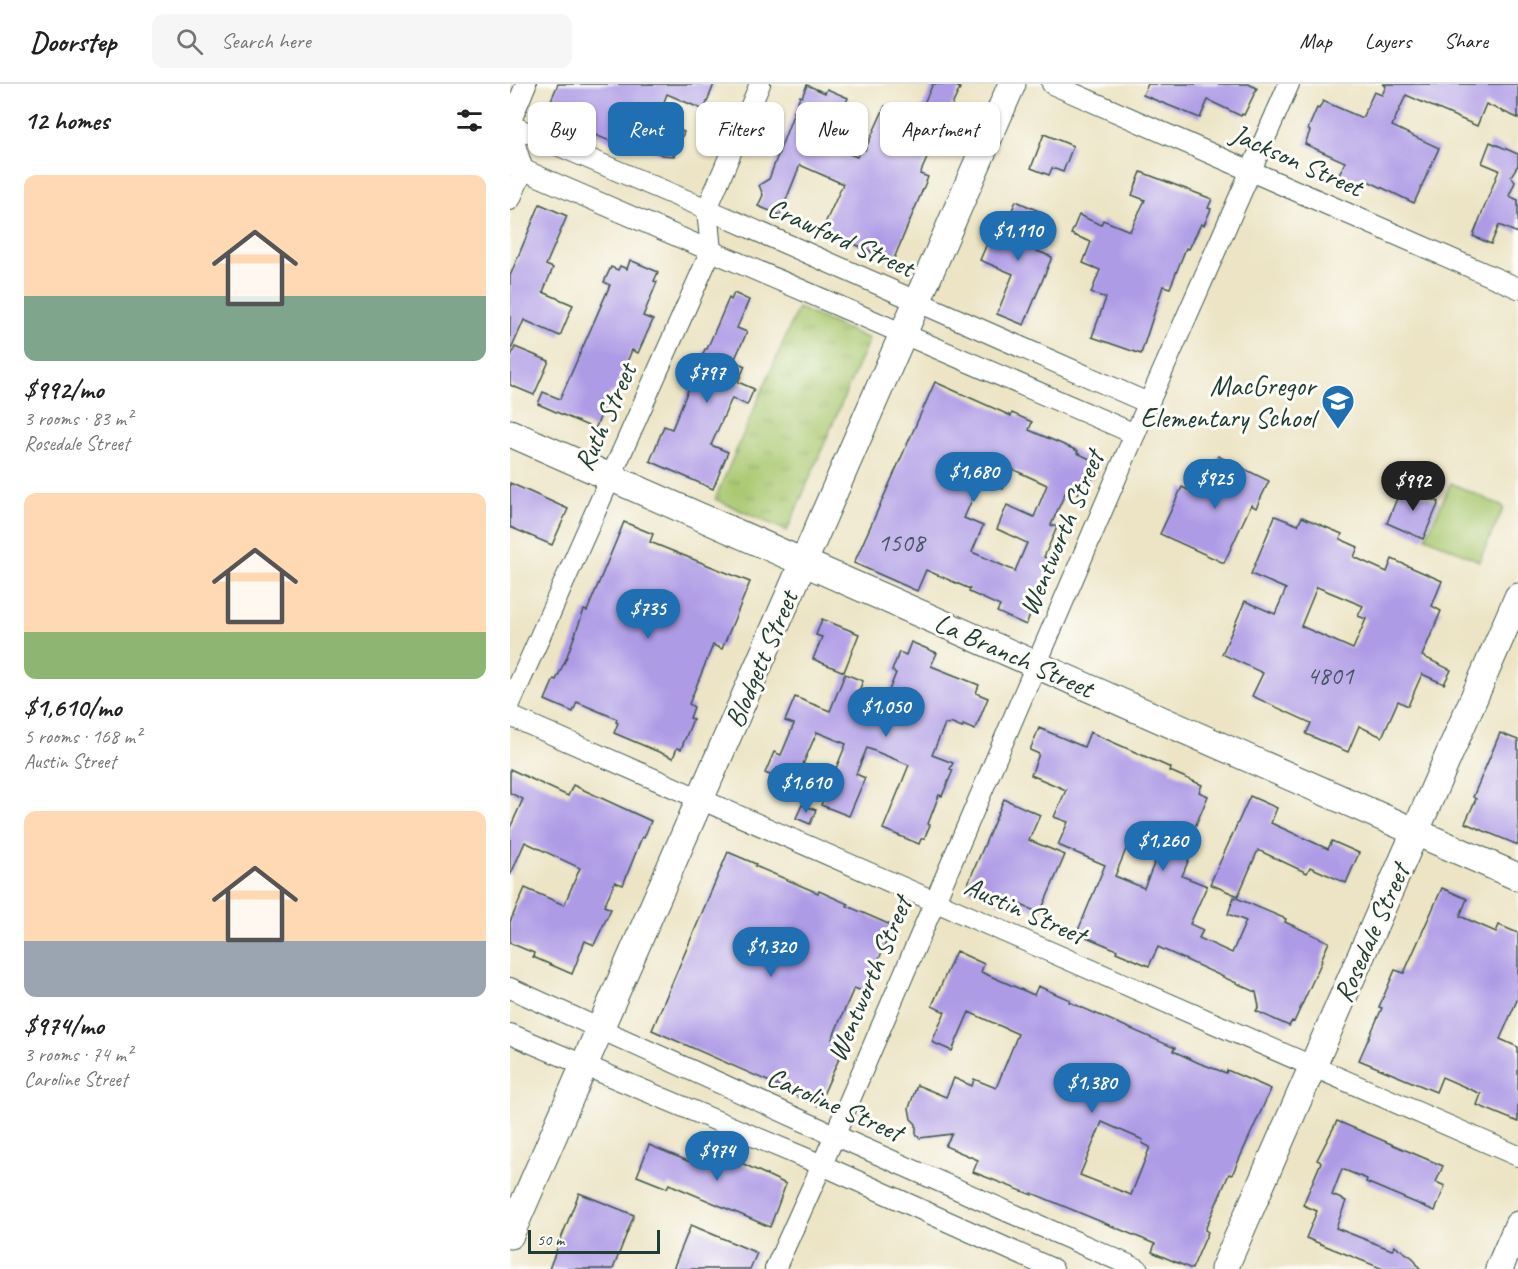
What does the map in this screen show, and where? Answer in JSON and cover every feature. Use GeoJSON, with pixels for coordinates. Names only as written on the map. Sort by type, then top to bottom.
{"type":"FeatureCollection","features":[{"type":"Feature","properties":{"kind":"street"},"geometry":{"type":"LineString","coordinates":[[510,200],[517,167],[510,125],[526,84]]}},
{"type":"Feature","properties":{"kind":"street","name":"Ruth Street"},"geometry":{"type":"LineString","coordinates":[[510,704],[711,251],[707,209],[760,84]]}},
{"type":"Feature","properties":{"kind":"street","name":"Blodgett Street"},"geometry":{"type":"LineString","coordinates":[[510,1235],[1012,84]]}},
{"type":"Feature","properties":{"kind":"street","name":"Jackson Street"},"geometry":{"type":"LineString","coordinates":[[1052,84],[1518,288]]}},
{"type":"Feature","properties":{"kind":"street","name":"Wentworth Street"},"geometry":{"type":"LineString","coordinates":[[775,1269],[822,1165],[933,900],[1148,403],[1289,84]]}},
{"type":"Feature","properties":{"kind":"street","name":"Crawford Street"},"geometry":{"type":"LineString","coordinates":[[510,125],[1148,403]]}},
{"type":"Feature","properties":{"kind":"street"},"geometry":{"type":"LineString","coordinates":[[517,167],[1135,434]]}},
{"type":"Feature","properties":{"kind":"street","name":"La Branch Street"},"geometry":{"type":"LineString","coordinates":[[510,433],[610,475],[1518,877]]}},
{"type":"Feature","properties":{"kind":"street","name":"Rosedale Street"},"geometry":{"type":"LineString","coordinates":[[1224,1269],[1517,602]]}},
{"type":"Feature","properties":{"kind":"street","name":"Austin Street"},"geometry":{"type":"LineString","coordinates":[[510,716],[1518,1156]]}},
{"type":"Feature","properties":{"kind":"street","name":"Caroline Street"},"geometry":{"type":"LineString","coordinates":[[510,988],[834,1135],[1138,1269]]}},
{"type":"Feature","properties":{"kind":"street"},"geometry":{"type":"LineString","coordinates":[[510,1034],[822,1165],[1053,1269]]}},
{"type":"Feature","properties":{"kind":"street"},"geometry":{"type":"LineString","coordinates":[[1499,1269],[1518,1225]]}},
{"type":"Feature","properties":{"kind":"green space"},"geometry":{"type":"Polygon","coordinates":[[[798,308],[869,339],[787,531],[715,499],[798,308]]]}},
{"type":"Feature","properties":{"kind":"green space"},"geometry":{"type":"Polygon","coordinates":[[[1451,483],[1504,507],[1479,561],[1426,537],[1451,483]]]}},
{"type":"Feature","properties":{"kind":"building"},"geometry":{"type":"Polygon","coordinates":[[[558,84],[714,84],[707,102],[696,102],[696,107],[667,94],[664,102],[608,102],[608,140],[596,135],[596,102],[550,102],[558,84]]]}},
{"type":"Feature","properties":{"kind":"building"},"geometry":{"type":"Polygon","coordinates":[[[933,84],[952,84],[960,88],[954,102],[924,102],[933,84]]]}},
{"type":"Feature","properties":{"kind":"building"},"geometry":{"type":"Polygon","coordinates":[[[1148,84],[1248,84],[1257,88],[1244,115],[1241,116],[1208,100],[1200,118],[1143,95],[1148,84]]]}},
{"type":"Feature","properties":{"kind":"building"},"geometry":{"type":"Polygon","coordinates":[[[1382,84],[1518,84],[1518,118],[1486,104],[1477,126],[1406,95],[1392,126],[1439,148],[1414,203],[1368,181],[1364,181],[1361,189],[1337,179],[1345,162],[1305,144],[1310,131],[1308,129],[1317,108],[1319,109],[1323,101],[1362,118],[1374,92],[1382,95],[1386,86],[1382,84]]]}},
{"type":"Feature","properties":{"kind":"building"},"geometry":{"type":"Polygon","coordinates":[[[807,85],[825,93],[827,89],[848,98],[846,102],[798,102],[807,85]]]}},
{"type":"Feature","properties":{"kind":"building"},"geometry":{"type":"Polygon","coordinates":[[[796,107],[796,156],[868,156],[868,143],[880,117],[880,156],[928,156],[920,174],[928,177],[893,261],[822,230],[843,184],[800,165],[780,215],[758,206],[763,195],[759,185],[769,179],[778,156],[784,156],[784,139],[796,107]]]}},
{"type":"Feature","properties":{"kind":"building"},"geometry":{"type":"Polygon","coordinates":[[[1044,134],[1073,146],[1063,172],[1052,168],[1049,175],[1031,168],[1044,134]]]}},
{"type":"Feature","properties":{"kind":"building"},"geometry":{"type":"Polygon","coordinates":[[[1490,142],[1518,154],[1518,165],[1511,176],[1515,182],[1509,196],[1518,200],[1518,233],[1499,225],[1491,244],[1473,236],[1499,170],[1482,163],[1490,142]]]}},
{"type":"Feature","properties":{"kind":"building"},"geometry":{"type":"Polygon","coordinates":[[[1141,172],[1212,199],[1208,208],[1211,209],[1204,225],[1201,224],[1189,249],[1186,248],[1170,288],[1163,286],[1141,354],[1092,337],[1106,298],[1091,293],[1100,270],[1083,263],[1091,242],[1071,234],[1079,215],[1101,225],[1103,220],[1130,231],[1145,200],[1132,195],[1141,172]]]}},
{"type":"Feature","properties":{"kind":"building"},"geometry":{"type":"Polygon","coordinates":[[[1016,201],[1041,212],[1027,247],[1052,257],[1024,325],[997,314],[1013,274],[980,260],[992,232],[1001,236],[1016,201]]]}},
{"type":"Feature","properties":{"kind":"building"},"geometry":{"type":"Polygon","coordinates":[[[540,204],[567,216],[546,265],[553,268],[543,292],[573,305],[560,336],[524,320],[510,352],[510,276],[540,204]]]}},
{"type":"Feature","properties":{"kind":"building"},"geometry":{"type":"Polygon","coordinates":[[[630,260],[658,272],[654,281],[657,282],[643,316],[653,320],[638,353],[632,350],[614,393],[611,392],[595,429],[538,404],[543,392],[560,399],[610,285],[604,282],[611,267],[618,270],[620,266],[627,269],[630,260]]]}},
{"type":"Feature","properties":{"kind":"building"},"geometry":{"type":"Polygon","coordinates":[[[734,293],[749,300],[737,328],[747,332],[734,361],[745,366],[738,382],[754,389],[747,405],[732,398],[711,445],[728,452],[713,489],[650,461],[664,426],[672,429],[705,349],[707,349],[729,298],[731,300],[734,293]]]}},
{"type":"Feature","properties":{"kind":"building"},"geometry":{"type":"Polygon","coordinates":[[[515,347],[549,361],[534,395],[510,385],[510,359],[515,347]]]}},
{"type":"Feature","properties":{"kind":"building"},"geometry":{"type":"Polygon","coordinates":[[[935,382],[1011,416],[1012,413],[1032,422],[1029,430],[1078,451],[1077,453],[1092,460],[1091,463],[1099,466],[1093,479],[1085,475],[1078,494],[1067,489],[1051,525],[1057,527],[1044,557],[1051,560],[1026,625],[997,612],[1000,606],[969,592],[970,589],[926,570],[917,591],[854,563],[935,382]],[[1012,469],[1003,489],[981,479],[964,518],[983,526],[972,552],[1015,571],[1027,543],[997,529],[1007,505],[1034,517],[1047,485],[1012,469]]]}},
{"type":"Feature","properties":{"kind":"building"},"geometry":{"type":"Polygon","coordinates":[[[1218,456],[1269,481],[1256,508],[1251,505],[1224,563],[1160,534],[1182,487],[1200,496],[1218,456]]]}},
{"type":"Feature","properties":{"kind":"building"},"geometry":{"type":"Polygon","coordinates":[[[510,483],[568,509],[552,545],[510,527],[510,483]]]}},
{"type":"Feature","properties":{"kind":"building"},"geometry":{"type":"Polygon","coordinates":[[[1402,486],[1439,502],[1423,539],[1387,523],[1402,486]]]}},
{"type":"Feature","properties":{"kind":"building"},"geometry":{"type":"Polygon","coordinates":[[[1275,516],[1298,525],[1302,517],[1342,534],[1340,539],[1358,547],[1354,557],[1387,572],[1392,559],[1442,581],[1432,606],[1441,611],[1422,656],[1451,670],[1444,684],[1422,674],[1408,706],[1398,701],[1382,737],[1359,726],[1348,752],[1306,734],[1311,723],[1252,696],[1263,673],[1222,654],[1245,601],[1275,614],[1286,589],[1251,574],[1275,516]],[[1317,587],[1301,626],[1353,649],[1366,619],[1358,616],[1363,606],[1317,587]]]}},
{"type":"Feature","properties":{"kind":"building"},"geometry":{"type":"Polygon","coordinates":[[[624,522],[653,534],[650,542],[750,582],[722,649],[713,645],[689,704],[694,707],[690,718],[693,719],[681,749],[677,748],[673,758],[614,733],[618,723],[617,719],[577,702],[573,712],[545,700],[566,659],[584,610],[587,611],[624,522]]]}},
{"type":"Feature","properties":{"kind":"building"},"geometry":{"type":"Polygon","coordinates":[[[822,619],[859,634],[844,672],[813,659],[822,637],[816,635],[822,619]]]}},
{"type":"Feature","properties":{"kind":"building"},"geometry":{"type":"Polygon","coordinates":[[[911,642],[937,653],[931,666],[979,685],[976,693],[988,698],[975,730],[963,725],[962,728],[950,723],[945,724],[932,755],[953,763],[950,769],[953,770],[942,796],[939,795],[924,839],[921,839],[919,844],[883,829],[909,765],[867,748],[856,774],[865,778],[849,816],[821,805],[846,744],[817,732],[803,764],[808,766],[798,792],[776,782],[777,778],[765,773],[774,752],[781,755],[794,724],[785,721],[795,697],[830,711],[845,674],[863,681],[856,698],[881,710],[896,673],[892,671],[899,652],[906,655],[911,642]]]}},
{"type":"Feature","properties":{"kind":"building"},"geometry":{"type":"Polygon","coordinates":[[[1039,728],[1084,747],[1090,732],[1171,768],[1170,771],[1202,785],[1199,792],[1208,796],[1185,851],[1191,854],[1182,876],[1207,886],[1190,924],[1203,930],[1199,938],[1232,953],[1246,921],[1228,914],[1234,897],[1286,919],[1285,922],[1329,942],[1294,1022],[1292,1021],[1289,1026],[1256,1011],[1259,1006],[1256,992],[1158,947],[1149,966],[1077,933],[1105,865],[1058,845],[1068,822],[1054,817],[1066,790],[1031,775],[1039,754],[1030,750],[1039,728]],[[1127,847],[1115,876],[1144,888],[1156,859],[1127,847]]]}},
{"type":"Feature","properties":{"kind":"building"},"geometry":{"type":"Polygon","coordinates":[[[1500,733],[1518,740],[1518,845],[1465,823],[1476,799],[1473,797],[1500,733]]]}},
{"type":"Feature","properties":{"kind":"building"},"geometry":{"type":"Polygon","coordinates":[[[510,769],[568,796],[573,785],[651,821],[644,838],[642,837],[623,885],[615,882],[604,906],[611,909],[594,945],[585,941],[572,974],[533,957],[534,953],[510,943],[510,922],[525,888],[564,905],[580,868],[525,842],[510,876],[510,828],[523,799],[510,793],[510,769]]]}},
{"type":"Feature","properties":{"kind":"building"},"geometry":{"type":"Polygon","coordinates":[[[1250,796],[1277,808],[1271,823],[1328,849],[1332,841],[1359,853],[1346,883],[1310,867],[1307,873],[1258,850],[1238,896],[1210,884],[1250,796]]]}},
{"type":"Feature","properties":{"kind":"building"},"geometry":{"type":"Polygon","coordinates":[[[1004,799],[1040,815],[1029,840],[1065,855],[1040,913],[1004,898],[1002,904],[966,888],[1004,799]]]}},
{"type":"Feature","properties":{"kind":"building"},"geometry":{"type":"Polygon","coordinates":[[[802,805],[816,810],[810,824],[796,818],[802,805]]]}},
{"type":"Feature","properties":{"kind":"building"},"geometry":{"type":"Polygon","coordinates":[[[728,852],[893,926],[865,992],[854,988],[832,1039],[845,1045],[818,1106],[787,1092],[788,1090],[652,1030],[728,852]]]}},
{"type":"Feature","properties":{"kind":"building"},"geometry":{"type":"Polygon","coordinates":[[[1442,888],[1467,899],[1460,916],[1496,932],[1499,925],[1518,933],[1518,998],[1500,1039],[1518,1047],[1518,1122],[1477,1105],[1481,1094],[1442,1077],[1436,1092],[1359,1060],[1382,1008],[1379,1007],[1395,970],[1404,973],[1442,888]]]}},
{"type":"Feature","properties":{"kind":"building"},"geometry":{"type":"Polygon","coordinates":[[[956,951],[984,964],[981,972],[1034,995],[1038,986],[1175,1048],[1173,1051],[1199,1063],[1226,1073],[1227,1070],[1271,1089],[1232,1175],[1229,1174],[1205,1230],[1208,1232],[1192,1269],[1152,1252],[1155,1244],[1032,1193],[1032,1195],[973,1172],[978,1160],[945,1146],[952,1134],[920,1138],[916,1134],[916,1124],[911,1119],[909,1108],[917,1085],[946,1097],[954,1078],[972,1086],[974,1079],[996,1088],[1018,1034],[969,1012],[952,1051],[932,1042],[945,1012],[932,1006],[956,951]],[[1102,1122],[1080,1175],[1131,1195],[1150,1147],[1142,1143],[1143,1140],[1102,1122]]]}},
{"type":"Feature","properties":{"kind":"building"},"geometry":{"type":"Polygon","coordinates":[[[1337,1121],[1443,1166],[1436,1182],[1445,1186],[1435,1211],[1366,1182],[1367,1179],[1342,1169],[1332,1195],[1346,1201],[1336,1228],[1392,1250],[1395,1246],[1413,1258],[1420,1269],[1383,1269],[1306,1238],[1317,1211],[1303,1205],[1321,1162],[1317,1160],[1337,1121]]]}},
{"type":"Feature","properties":{"kind":"building"},"geometry":{"type":"Polygon","coordinates":[[[649,1145],[695,1164],[703,1145],[786,1184],[770,1227],[669,1184],[667,1188],[637,1176],[649,1145]]]}},
{"type":"Feature","properties":{"kind":"building"},"geometry":{"type":"Polygon","coordinates":[[[579,1193],[634,1215],[613,1269],[549,1269],[579,1193]]]}},
{"type":"Feature","properties":{"kind":"building"},"geometry":{"type":"Polygon","coordinates":[[[691,1225],[757,1253],[750,1269],[673,1269],[691,1225]]]}},
{"type":"Feature","properties":{"kind":"place","name":"MacGregor Elementary School"},"geometry":{"type":"Point","coordinates":[1338,430]}}]}
